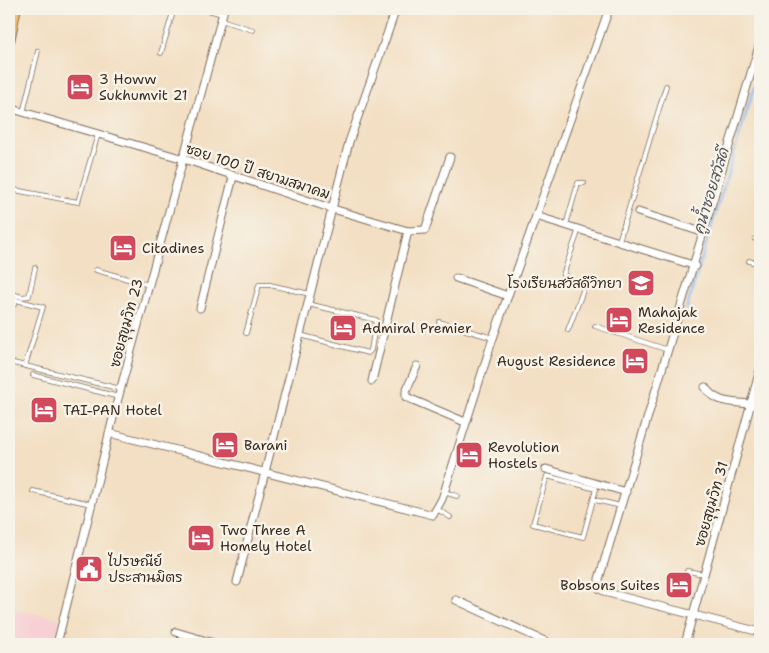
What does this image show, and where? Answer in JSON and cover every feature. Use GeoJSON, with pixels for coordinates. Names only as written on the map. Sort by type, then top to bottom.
{"type":"FeatureCollection","features":[{"type":"Feature","properties":{"kind":"main road"},"geometry":{"type":"LineString","coordinates":[[9,39],[14,9]]}},
{"type":"Feature","properties":{"kind":"street"},"geometry":{"type":"LineString","coordinates":[[237,582],[349,142],[396,9]]}},
{"type":"Feature","properties":{"kind":"street"},"geometry":{"type":"LineString","coordinates":[[109,433],[432,515],[438,509],[444,492],[493,338],[609,9]]}},
{"type":"Feature","properties":{"kind":"street","name":"ซอยสุขุมวิท 23"},"geometry":{"type":"LineString","coordinates":[[57,644],[109,433],[222,14]]}},
{"type":"Feature","properties":{"kind":"street"},"geometry":{"type":"LineString","coordinates":[[760,43],[696,266],[668,350],[599,579],[600,589],[760,632]]}},
{"type":"Feature","properties":{"kind":"street","name":"ซอย 100 ปี สยามสมาคม"},"geometry":{"type":"LineString","coordinates":[[9,108],[184,160],[333,209],[408,230]]}},
{"type":"Feature","properties":{"kind":"street"},"geometry":{"type":"LineString","coordinates":[[372,381],[408,230],[425,230],[450,157]]}},
{"type":"Feature","properties":{"kind":"street"},"geometry":{"type":"LineString","coordinates":[[200,308],[233,177]]}},
{"type":"Feature","properties":{"kind":"street"},"geometry":{"type":"LineString","coordinates":[[638,212],[705,233]]}},
{"type":"Feature","properties":{"kind":"street"},"geometry":{"type":"LineString","coordinates":[[536,216],[696,266]]}},
{"type":"Feature","properties":{"kind":"street"},"geometry":{"type":"LineString","coordinates":[[456,278],[508,296]]}},
{"type":"Feature","properties":{"kind":"street"},"geometry":{"type":"LineString","coordinates":[[417,366],[406,391],[406,397],[465,422]]}},
{"type":"Feature","properties":{"kind":"street","name":"ซอยสุขุมวิท 31"},"geometry":{"type":"LineString","coordinates":[[685,644],[751,404],[757,394],[760,370]]}},
{"type":"Feature","properties":{"kind":"street"},"geometry":{"type":"LineString","coordinates":[[705,387],[710,396],[717,399],[751,404]]}},
{"type":"Feature","properties":{"kind":"street"},"geometry":{"type":"LineString","coordinates":[[546,469],[626,492]]}},
{"type":"Feature","properties":{"kind":"street"},"geometry":{"type":"LineString","coordinates":[[456,600],[551,644]]}},
{"type":"Feature","properties":{"kind":"street"},"geometry":{"type":"LineString","coordinates":[[176,632],[217,644]]}},
{"type":"Feature","properties":{"kind":"street"},"geometry":{"type":"LineString","coordinates":[[9,642],[17,644]]}},
{"type":"Feature","properties":{"kind":"lane"},"geometry":{"type":"LineString","coordinates":[[161,52],[174,9]]}},
{"type":"Feature","properties":{"kind":"lane"},"geometry":{"type":"LineString","coordinates":[[204,9],[222,14],[252,30]]}},
{"type":"Feature","properties":{"kind":"lane"},"geometry":{"type":"LineString","coordinates":[[23,113],[38,51]]}},
{"type":"Feature","properties":{"kind":"lane"},"geometry":{"type":"LineString","coordinates":[[619,241],[630,198],[666,86]]}},
{"type":"Feature","properties":{"kind":"lane"},"geometry":{"type":"LineString","coordinates":[[9,189],[78,202],[98,134]]}},
{"type":"Feature","properties":{"kind":"lane"},"geometry":{"type":"LineString","coordinates":[[566,225],[578,184],[584,183]]}},
{"type":"Feature","properties":{"kind":"lane"},"geometry":{"type":"LineString","coordinates":[[568,330],[584,288],[581,284],[563,275],[579,229]]}},
{"type":"Feature","properties":{"kind":"lane"},"geometry":{"type":"LineString","coordinates":[[749,261],[760,264]]}},
{"type":"Feature","properties":{"kind":"lane"},"geometry":{"type":"LineString","coordinates":[[9,293],[22,297],[29,296],[36,268]]}},
{"type":"Feature","properties":{"kind":"lane"},"geometry":{"type":"LineString","coordinates":[[96,270],[149,285]]}},
{"type":"Feature","properties":{"kind":"lane"},"geometry":{"type":"LineString","coordinates":[[246,333],[258,285],[270,285],[310,294]]}},
{"type":"Feature","properties":{"kind":"lane"},"geometry":{"type":"LineString","coordinates":[[9,302],[15,304],[16,300],[43,308],[25,366]]}},
{"type":"Feature","properties":{"kind":"lane"},"geometry":{"type":"LineString","coordinates":[[300,335],[368,353],[371,350],[377,322],[374,319],[308,304]]}},
{"type":"Feature","properties":{"kind":"lane"},"geometry":{"type":"LineString","coordinates":[[439,322],[493,338]]}},
{"type":"Feature","properties":{"kind":"lane"},"geometry":{"type":"LineString","coordinates":[[595,326],[668,350]]}},
{"type":"Feature","properties":{"kind":"lane"},"geometry":{"type":"LineString","coordinates":[[9,362],[120,393]]}},
{"type":"Feature","properties":{"kind":"lane"},"geometry":{"type":"LineString","coordinates":[[33,375],[120,393]]}},
{"type":"Feature","properties":{"kind":"lane"},"geometry":{"type":"LineString","coordinates":[[547,476],[596,489],[594,500],[583,537],[533,524],[547,476]]}},
{"type":"Feature","properties":{"kind":"lane"},"geometry":{"type":"LineString","coordinates":[[33,491],[91,504]]}},
{"type":"Feature","properties":{"kind":"lane"},"geometry":{"type":"LineString","coordinates":[[444,492],[457,496]]}},
{"type":"Feature","properties":{"kind":"lane"},"geometry":{"type":"LineString","coordinates":[[594,500],[622,506]]}},
{"type":"Feature","properties":{"kind":"lane"},"geometry":{"type":"LineString","coordinates":[[438,509],[450,517]]}},
{"type":"Feature","properties":{"kind":"lane"},"geometry":{"type":"LineString","coordinates":[[687,571],[704,574]]}},
{"type":"Feature","properties":{"kind":"shaded area"},"geometry":{"type":"Polygon","coordinates":[[[9,609],[60,619],[54,644],[9,644],[9,609]]]}},
{"type":"Feature","properties":{"kind":"waterway","name":"คูน้ำซอยสวัสดี"},"geometry":{"type":"LineString","coordinates":[[683,320],[760,68]]}},
{"type":"Feature","properties":{"kind":"place","name":"3 Howw Sukhumvit 21"},"geometry":{"type":"Point","coordinates":[80,87]}},
{"type":"Feature","properties":{"kind":"place","name":"Citadines"},"geometry":{"type":"Point","coordinates":[123,248]}},
{"type":"Feature","properties":{"kind":"place","name":"โรงเรียนสวัสดีวิทยา"},"geometry":{"type":"Point","coordinates":[641,283]}},
{"type":"Feature","properties":{"kind":"place","name":"Mahajak Residence"},"geometry":{"type":"Point","coordinates":[619,320]}},
{"type":"Feature","properties":{"kind":"place","name":"Admiral Premier"},"geometry":{"type":"Point","coordinates":[343,328]}},
{"type":"Feature","properties":{"kind":"place","name":"August Residence"},"geometry":{"type":"Point","coordinates":[635,361]}},
{"type":"Feature","properties":{"kind":"place","name":"TAI-PAN Hotel"},"geometry":{"type":"Point","coordinates":[44,410]}},
{"type":"Feature","properties":{"kind":"place","name":"Barani"},"geometry":{"type":"Point","coordinates":[225,445]}},
{"type":"Feature","properties":{"kind":"place","name":"Revolution Hostels"},"geometry":{"type":"Point","coordinates":[469,455]}},
{"type":"Feature","properties":{"kind":"place","name":"Two Three A Homely Hotel"},"geometry":{"type":"Point","coordinates":[201,538]}},
{"type":"Feature","properties":{"kind":"place","name":"ไปรษณีย์ ประสานมิตร"},"geometry":{"type":"Point","coordinates":[89,569]}},
{"type":"Feature","properties":{"kind":"place","name":"Bobsons Suites"},"geometry":{"type":"Point","coordinates":[679,585]}}]}
